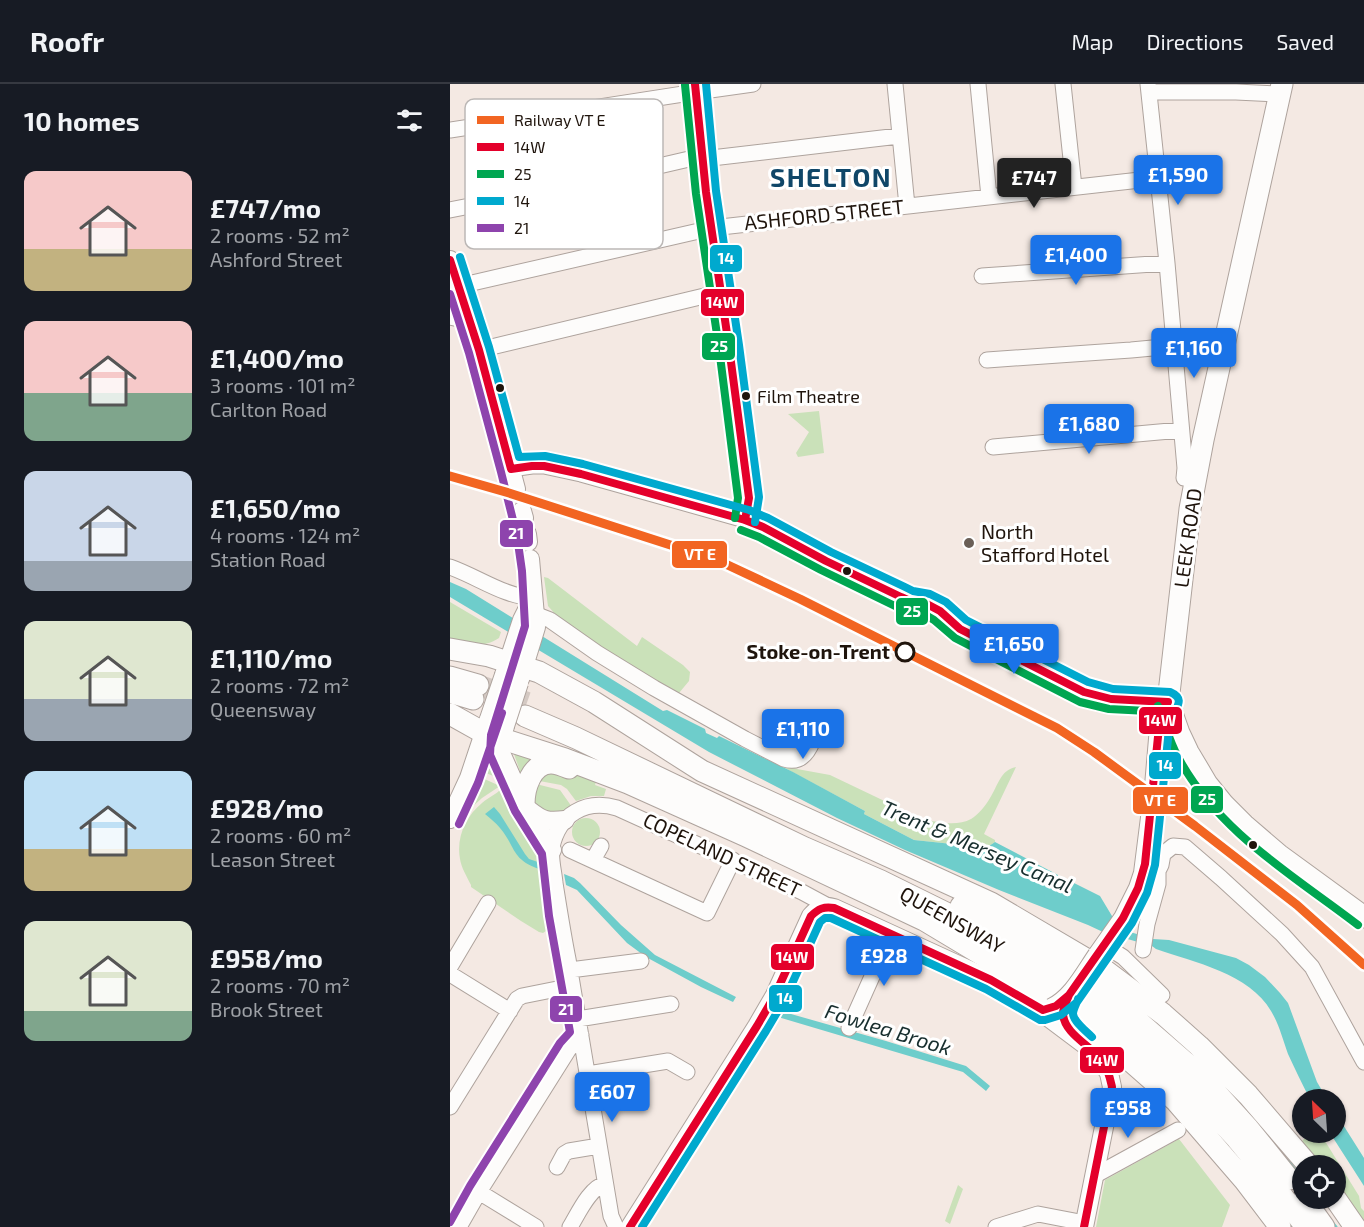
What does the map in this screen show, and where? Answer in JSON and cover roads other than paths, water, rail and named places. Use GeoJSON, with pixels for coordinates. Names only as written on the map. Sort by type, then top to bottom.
{"type":"FeatureCollection","features":[{"type":"Feature","properties":{"kind":"highway","name":"LEEK ROAD"},"geometry":{"type":"LineString","coordinates":[[1281,89],[1203,440],[1190,509],[1168,702],[1188,752],[1207,784],[1224,805],[1279,855],[1364,917]]}},
{"type":"Feature","properties":{"kind":"highway"},"geometry":{"type":"LineString","coordinates":[[450,649],[489,656],[539,672],[594,702],[702,771],[991,903],[1103,969],[1163,1014],[1198,1046],[1248,1095],[1300,1155]]}},
{"type":"Feature","properties":{"kind":"highway"},"geometry":{"type":"LineString","coordinates":[[450,678],[476,692],[450,692]]}},
{"type":"Feature","properties":{"kind":"highway","name":"QUEENSWAY"},"geometry":{"type":"LineString","coordinates":[[1292,1183],[1248,1128],[1201,1076],[1117,1003],[1011,932],[930,890],[811,837],[570,720],[527,710],[576,738],[958,919],[1003,946],[1087,1003],[1149,1052],[1237,1139],[1306,1227]]}},
{"type":"Feature","properties":{"kind":"highway"},"geometry":{"type":"LineString","coordinates":[[450,714],[495,729],[628,783],[924,920],[1004,968],[1091,1026],[1175,1100]]}},
{"type":"Feature","properties":{"kind":"highway"},"geometry":{"type":"LineString","coordinates":[[524,806],[524,794],[532,775],[547,764],[552,763],[586,774],[628,783]]}},
{"type":"Feature","properties":{"kind":"highway"},"geometry":{"type":"LineString","coordinates":[[974,929],[1104,1023],[1136,1053],[1245,1181],[1280,1227]]}},
{"type":"Feature","properties":{"kind":"highway"},"geometry":{"type":"LineString","coordinates":[[1054,940],[1125,999],[1201,1076]]}},
{"type":"Feature","properties":{"kind":"highway","name":"QUEENSWAY"},"geometry":{"type":"LineString","coordinates":[[1311,1209],[1323,1227]]}},
{"type":"Feature","properties":{"kind":"highway"},"geometry":{"type":"LineString","coordinates":[[1343,1209],[1355,1227]]}},
{"type":"Feature","properties":{"kind":"main road"},"geometry":{"type":"LineString","coordinates":[[450,260],[459,286],[459,316],[479,350],[516,489]]}},
{"type":"Feature","properties":{"kind":"main road"},"geometry":{"type":"LineString","coordinates":[[450,819],[473,767],[495,729],[531,614],[526,533]]}},
{"type":"Feature","properties":{"kind":"main road"},"geometry":{"type":"LineString","coordinates":[[1057,1014],[1063,1011],[1069,995],[1123,918],[1138,888],[1151,872],[1159,728],[1168,702]]}},
{"type":"Feature","properties":{"kind":"main road"},"geometry":{"type":"LineString","coordinates":[[495,729],[500,751],[524,806],[561,850]]}},
{"type":"Feature","properties":{"kind":"main road"},"geometry":{"type":"LineString","coordinates":[[473,767],[494,762],[506,765]]}},
{"type":"Feature","properties":{"kind":"main road"},"geometry":{"type":"LineString","coordinates":[[524,806],[540,819],[550,822],[565,820]]}},
{"type":"Feature","properties":{"kind":"main road"},"geometry":{"type":"LineString","coordinates":[[630,1227],[757,1026],[775,995],[811,916],[821,907],[828,906]]}},
{"type":"Feature","properties":{"kind":"main road","name":"COPELAND STREET"},"geometry":{"type":"LineString","coordinates":[[828,906],[991,980],[1023,999],[1084,1044]]}},
{"type":"Feature","properties":{"kind":"main road"},"geometry":{"type":"LineString","coordinates":[[1023,999],[1043,1010],[1057,1014],[1100,1058],[1109,1072],[1112,1087],[1085,1225]]}},
{"type":"Feature","properties":{"kind":"street"},"geometry":{"type":"LineString","coordinates":[[632,99],[696,88],[753,84]]}},
{"type":"Feature","properties":{"kind":"street"},"geometry":{"type":"LineString","coordinates":[[895,84],[907,206]]}},
{"type":"Feature","properties":{"kind":"street"},"geometry":{"type":"LineString","coordinates":[[978,84],[989,197]]}},
{"type":"Feature","properties":{"kind":"street"},"geometry":{"type":"LineString","coordinates":[[1063,84],[1074,187]]}},
{"type":"Feature","properties":{"kind":"street"},"geometry":{"type":"LineString","coordinates":[[696,88],[712,228],[749,498],[745,520]]}},
{"type":"Feature","properties":{"kind":"street"},"geometry":{"type":"LineString","coordinates":[[1184,478],[1167,263],[1148,88],[1236,92],[1281,89]]}},
{"type":"Feature","properties":{"kind":"street"},"geometry":{"type":"LineString","coordinates":[[450,130],[465,127]]}},
{"type":"Feature","properties":{"kind":"street"},"geometry":{"type":"LineString","coordinates":[[663,166],[687,159],[899,136]]}},
{"type":"Feature","properties":{"kind":"street","name":"ASHFORD STREET"},"geometry":{"type":"LineString","coordinates":[[663,239],[712,228],[1158,178]]}},
{"type":"Feature","properties":{"kind":"street"},"geometry":{"type":"LineString","coordinates":[[450,210],[465,207]]}},
{"type":"Feature","properties":{"kind":"street","name":"ASHFORD STREET"},"geometry":{"type":"LineString","coordinates":[[459,286],[620,249]]}},
{"type":"Feature","properties":{"kind":"street"},"geometry":{"type":"LineString","coordinates":[[982,276],[1167,263]]}},
{"type":"Feature","properties":{"kind":"street"},"geometry":{"type":"LineString","coordinates":[[479,350],[721,292]]}},
{"type":"Feature","properties":{"kind":"street"},"geometry":{"type":"LineString","coordinates":[[987,360],[1174,346]]}},
{"type":"Feature","properties":{"kind":"street"},"geometry":{"type":"LineString","coordinates":[[993,447],[1181,430]]}},
{"type":"Feature","properties":{"kind":"street"},"geometry":{"type":"LineString","coordinates":[[511,470],[544,466],[627,486],[745,520],[901,597],[925,603],[940,610],[960,629],[1084,692],[1111,699],[1168,702]]}},
{"type":"Feature","properties":{"kind":"street"},"geometry":{"type":"LineString","coordinates":[[450,567],[519,597],[531,614],[550,620],[597,653],[654,688],[772,753],[786,756],[807,747],[813,740]]}},
{"type":"Feature","properties":{"kind":"street"},"geometry":{"type":"LineString","coordinates":[[772,753],[798,744],[821,725]]}},
{"type":"Feature","properties":{"kind":"street","name":"COPELAND STREET"},"geometry":{"type":"LineString","coordinates":[[565,820],[578,810],[594,805],[607,805],[632,813],[828,906]]}},
{"type":"Feature","properties":{"kind":"street"},"geometry":{"type":"LineString","coordinates":[[565,820],[558,831],[561,850],[554,874],[612,1223]]}},
{"type":"Feature","properties":{"kind":"street"},"geometry":{"type":"LineString","coordinates":[[1143,950],[1147,924],[1158,884],[1151,872],[1161,865],[1163,854],[1170,847],[1175,845],[1185,848],[1282,934],[1312,967],[1364,1062]]}},
{"type":"Feature","properties":{"kind":"street"},"geometry":{"type":"LineString","coordinates":[[593,860],[601,846]]}},
{"type":"Feature","properties":{"kind":"street"},"geometry":{"type":"LineString","coordinates":[[561,850],[593,860],[707,913],[733,860]]}},
{"type":"Feature","properties":{"kind":"street"},"geometry":{"type":"LineString","coordinates":[[802,892],[809,901],[811,916]]}},
{"type":"Feature","properties":{"kind":"street"},"geometry":{"type":"LineString","coordinates":[[450,967],[488,903]]}},
{"type":"Feature","properties":{"kind":"street"},"geometry":{"type":"LineString","coordinates":[[849,1028],[891,934]]}},
{"type":"Feature","properties":{"kind":"street"},"geometry":{"type":"LineString","coordinates":[[1103,946],[1123,957],[1162,994]]}},
{"type":"Feature","properties":{"kind":"street"},"geometry":{"type":"LineString","coordinates":[[450,1107],[517,999],[571,978],[640,961]]}},
{"type":"Feature","properties":{"kind":"street"},"geometry":{"type":"LineString","coordinates":[[450,974],[510,1011]]}},
{"type":"Feature","properties":{"kind":"street"},"geometry":{"type":"LineString","coordinates":[[578,1019],[671,1004]]}},
{"type":"Feature","properties":{"kind":"street"},"geometry":{"type":"LineString","coordinates":[[459,1227],[569,1049],[581,1035]]}},
{"type":"Feature","properties":{"kind":"street"},"geometry":{"type":"LineString","coordinates":[[588,1074],[668,1061],[687,1072]]}},
{"type":"Feature","properties":{"kind":"street"},"geometry":{"type":"LineString","coordinates":[[450,1077],[464,1086]]}},
{"type":"Feature","properties":{"kind":"street"},"geometry":{"type":"LineString","coordinates":[[1094,1176],[1178,1130]]}},
{"type":"Feature","properties":{"kind":"street"},"geometry":{"type":"LineString","coordinates":[[557,1167],[564,1154],[569,1151],[599,1146]]}},
{"type":"Feature","properties":{"kind":"street"},"geometry":{"type":"LineString","coordinates":[[570,1227],[593,1191],[599,1185],[605,1184]]}},
{"type":"Feature","properties":{"kind":"street"},"geometry":{"type":"LineString","coordinates":[[479,1192],[536,1227]]}},
{"type":"Feature","properties":{"kind":"street"},"geometry":{"type":"LineString","coordinates":[[996,1227],[1038,1214],[1042,1221],[1085,1225]]}},
{"type":"Feature","properties":{"kind":"water","name":"Trent & Mersey Canal"},"geometry":{"type":"Polygon","coordinates":[[[450,582],[466,589],[663,711],[667,710],[705,729],[706,733],[717,738],[719,736],[793,772],[865,811],[864,814],[914,840],[981,847],[995,842],[1058,875],[1057,877],[1062,880],[1064,878],[1100,896],[1112,916],[1127,931],[1236,958],[1249,965],[1265,977],[1288,1003],[1321,1089],[1305,1089],[1271,1011],[1262,998],[1235,979],[1220,971],[1152,946],[1103,932],[999,890],[837,818],[709,752],[450,597],[450,582]]]}},
{"type":"Feature","properties":{"kind":"water"},"geometry":{"type":"Polygon","coordinates":[[[494,807],[529,859],[538,862],[539,869],[519,857],[500,828],[485,814],[494,807]]]}},
{"type":"Feature","properties":{"kind":"water"},"geometry":{"type":"Polygon","coordinates":[[[564,874],[580,883],[621,925],[655,955],[736,997],[733,1002],[646,957],[627,943],[577,890],[566,885],[564,874]]]}},
{"type":"Feature","properties":{"kind":"water"},"geometry":{"type":"Polygon","coordinates":[[[777,1010],[966,1066],[990,1086],[986,1091],[963,1072],[778,1017],[774,1014],[777,1010]]]}},
{"type":"Feature","properties":{"kind":"water"},"geometry":{"type":"Polygon","coordinates":[[[1346,1129],[1364,1158],[1364,1186],[1346,1155],[1336,1143],[1346,1143],[1346,1129]]]}},
{"type":"Feature","properties":{"kind":"waterway","name":"Fowlea Brook"},"geometry":{"type":"LineString","coordinates":[[1263,1129],[1278,1149]]}},
{"type":"Feature","properties":{"kind":"waterway","name":"Fowlea Brook"},"geometry":{"type":"LineString","coordinates":[[1285,1159],[1292,1166]]}},
{"type":"Feature","properties":{"kind":"waterway","name":"Fowlea Brook"},"geometry":{"type":"LineString","coordinates":[[1331,1221],[1336,1227]]}},
{"type":"Feature","properties":{"kind":"tunnel"},"geometry":{"type":"LineString","coordinates":[[478,685],[529,703]]}},
{"type":"Feature","properties":{"kind":"place","name":"Film Theatre"},"geometry":{"type":"Point","coordinates":[746,396]}},
{"type":"Feature","properties":{"kind":"place","name":"North Stafford Hotel"},"geometry":{"type":"Point","coordinates":[969,543]}},
{"type":"Feature","properties":{"kind":"place","name":"Stoke-on-Trent"},"geometry":{"type":"Point","coordinates":[905,652]}},
{"type":"Feature","properties":{"kind":"district","name":"SHELTON"},"geometry":{"type":"Point","coordinates":[831,178]}}]}
